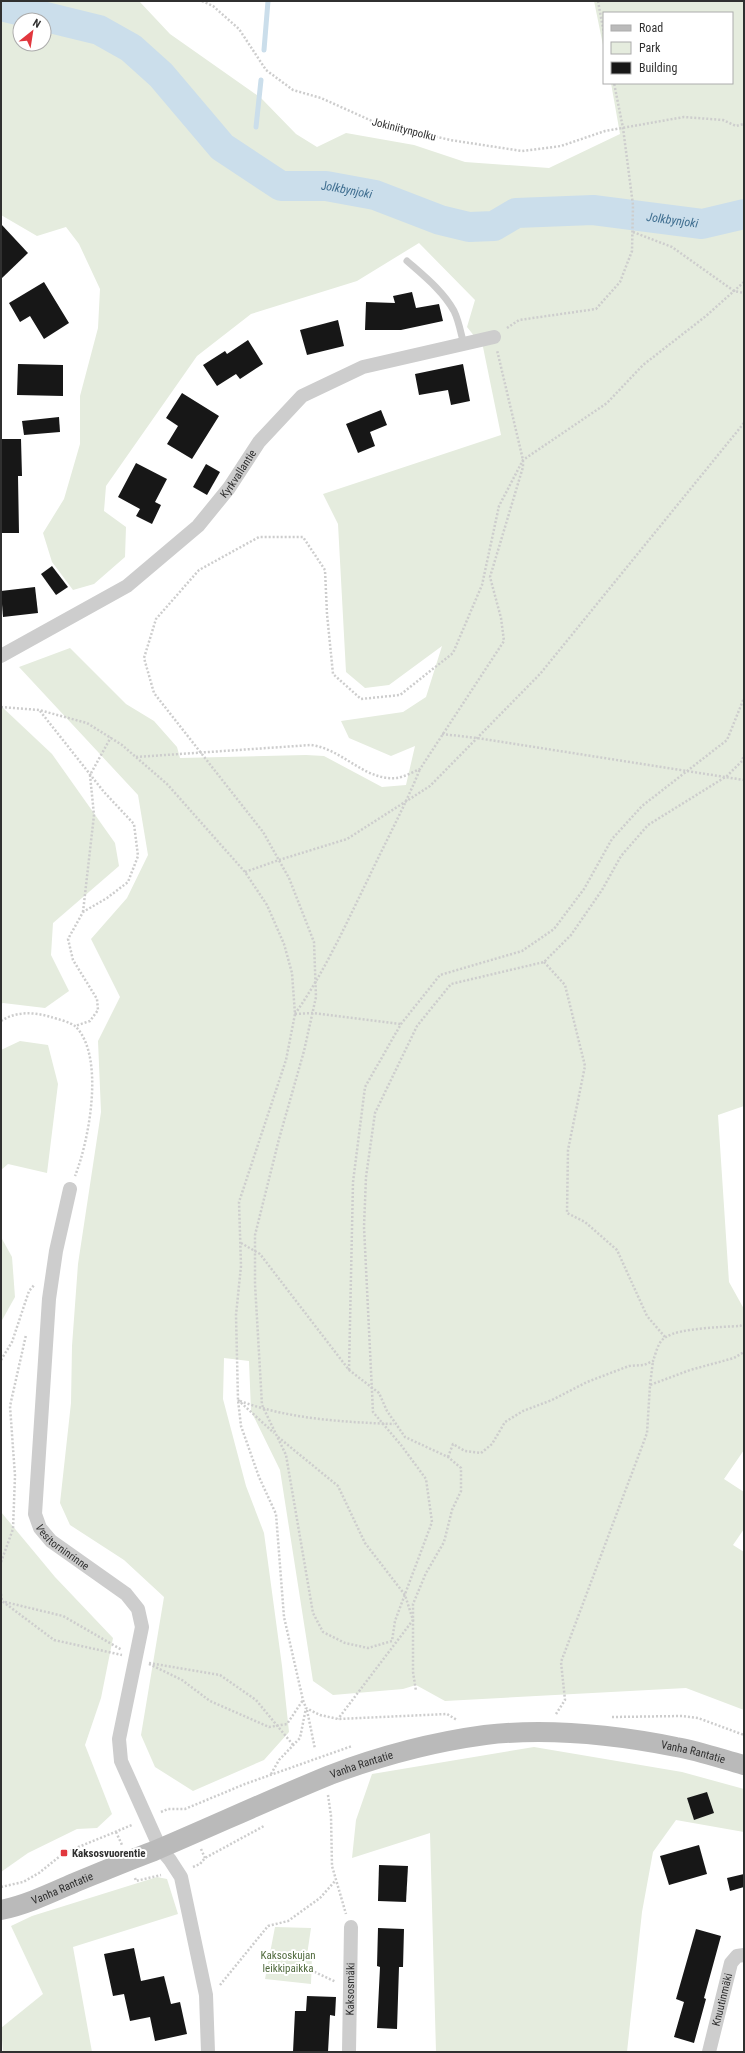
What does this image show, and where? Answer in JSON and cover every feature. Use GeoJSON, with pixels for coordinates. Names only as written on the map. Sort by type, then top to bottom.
{"type":"FeatureCollection","features":[{"type":"Feature","properties":{"kind":"main road","name":"Vanha Rantatie"},"geometry":{"type":"LineString","coordinates":[[1,1910],[55,1891],[332,1775],[397,1753],[447,1741],[487,1735],[578,1734],[629,1739],[678,1747],[744,1765]]}},
{"type":"Feature","properties":{"kind":"street","name":"Kyrkvallantie"},"geometry":{"type":"LineString","coordinates":[[1,656],[127,586],[198,526],[229,488],[266,433],[302,396],[363,366],[464,345],[494,337]]}},
{"type":"Feature","properties":{"kind":"street","name":"Vesitorninrinne"},"geometry":{"type":"LineString","coordinates":[[70,1189],[56,1251],[52,1286],[35,1514],[40,1528],[51,1541],[126,1594],[138,1608],[142,1627],[141,1660],[119,1739],[121,1761],[160,1848]]}},
{"type":"Feature","properties":{"kind":"street"},"geometry":{"type":"LineString","coordinates":[[160,1848],[181,1877],[206,1995],[208,2052]]}},
{"type":"Feature","properties":{"kind":"street","name":"Kaksosmäki"},"geometry":{"type":"LineString","coordinates":[[349,2052],[351,1927]]}},
{"type":"Feature","properties":{"kind":"street","name":"Knuutinmäki"},"geometry":{"type":"LineString","coordinates":[[709,2052],[732,1963],[737,1956],[744,1955]]}},
{"type":"Feature","properties":{"kind":"lane"},"geometry":{"type":"LineString","coordinates":[[407,261],[448,300],[455,313],[464,345]]}},
{"type":"Feature","properties":{"kind":"path","name":"Jokiniitynpolku"},"geometry":{"type":"LineString","coordinates":[[202,1],[213,6],[239,29],[266,70],[293,90],[321,98],[372,121],[450,140],[522,151],[561,146],[605,131],[684,117],[723,120],[736,126],[744,124]]}},
{"type":"Feature","properties":{"kind":"path"},"geometry":{"type":"LineString","coordinates":[[598,1],[603,28]]}},
{"type":"Feature","properties":{"kind":"path"},"geometry":{"type":"LineString","coordinates":[[295,1014],[316,984],[407,802],[420,769],[504,641],[501,618],[490,577],[524,460],[494,337],[519,320],[596,309],[620,282],[632,251],[633,205],[623,128],[614,84]]}},
{"type":"Feature","properties":{"kind":"path"},"geometry":{"type":"LineString","coordinates":[[633,232],[672,248],[734,291],[744,293]]}},
{"type":"Feature","properties":{"kind":"path"},"geometry":{"type":"LineString","coordinates":[[744,282],[706,316],[643,365],[608,403],[524,460],[499,506],[482,585],[453,653],[400,695],[361,699],[333,674],[327,614],[325,570],[303,537],[259,537],[199,570],[156,619],[144,658],[154,693],[263,832],[289,878],[314,942],[316,997],[255,1235],[255,1284],[262,1405],[286,1455],[313,1613],[323,1632],[345,1643],[368,1648],[392,1641],[395,1621],[432,1522],[426,1479],[401,1445],[373,1412],[364,1227],[366,1177],[375,1113],[417,1026],[451,984],[544,962],[571,935],[602,890],[621,856],[648,825],[727,776],[742,761],[744,755]]}},
{"type":"Feature","properties":{"kind":"path"},"geometry":{"type":"LineString","coordinates":[[245,872],[347,839],[430,786],[540,674],[744,423]]}},
{"type":"Feature","properties":{"kind":"path"},"geometry":{"type":"LineString","coordinates":[[349,1370],[353,1182],[365,1086],[401,1024],[440,975],[522,951],[554,929],[584,889],[612,839],[642,806],[686,770],[727,740],[744,698]]}},
{"type":"Feature","properties":{"kind":"path"},"geometry":{"type":"LineString","coordinates":[[1,707],[39,710],[87,723],[111,737],[136,757],[167,784],[245,872],[267,905],[284,944],[292,973],[295,1014],[286,1060],[239,1202],[241,1266],[236,1315],[238,1400],[241,1426],[259,1476],[276,1514],[284,1617],[315,1749]]}},
{"type":"Feature","properties":{"kind":"path"},"geometry":{"type":"LineString","coordinates":[[39,710],[90,775],[134,824],[138,856],[128,882],[107,898],[83,912]]}},
{"type":"Feature","properties":{"kind":"path"},"geometry":{"type":"LineString","coordinates":[[442,734],[727,776],[744,780]]}},
{"type":"Feature","properties":{"kind":"path"},"geometry":{"type":"LineString","coordinates":[[1,1021],[9,1016],[34,1012],[76,1026],[90,1021],[98,1010],[97,999],[73,960],[68,939],[83,912],[94,815],[90,775],[111,737]]}},
{"type":"Feature","properties":{"kind":"path"},"geometry":{"type":"LineString","coordinates":[[136,757],[311,745],[323,746],[335,751],[376,776],[398,778],[420,769]]}},
{"type":"Feature","properties":{"kind":"path"},"geometry":{"type":"LineString","coordinates":[[544,962],[565,985],[586,1066],[568,1150],[567,1213],[585,1222],[617,1250],[647,1316],[665,1337]]}},
{"type":"Feature","properties":{"kind":"path"},"geometry":{"type":"LineString","coordinates":[[295,1014],[313,1013],[401,1024]]}},
{"type":"Feature","properties":{"kind":"path"},"geometry":{"type":"LineString","coordinates":[[70,1189],[83,1156],[90,1111],[93,1074],[89,1049],[76,1026]]}},
{"type":"Feature","properties":{"kind":"path"},"geometry":{"type":"LineString","coordinates":[[240,1243],[260,1254],[349,1370],[379,1392],[395,1424],[405,1437],[448,1457],[461,1468],[461,1491],[452,1510],[444,1542],[426,1573],[413,1604],[413,1672],[416,1691]]}},
{"type":"Feature","properties":{"kind":"path"},"geometry":{"type":"LineString","coordinates":[[1,1360],[12,1342],[29,1292],[34,1284],[52,1286]]}},
{"type":"Feature","properties":{"kind":"path"},"geometry":{"type":"LineString","coordinates":[[553,1718],[564,1700],[561,1662],[647,1433],[653,1361],[658,1347],[665,1337],[692,1330],[740,1326],[744,1324]]}},
{"type":"Feature","properties":{"kind":"path"},"geometry":{"type":"LineString","coordinates":[[1,1562],[13,1529],[15,1476],[10,1406],[26,1335]]}},
{"type":"Feature","properties":{"kind":"path"},"geometry":{"type":"LineString","coordinates":[[650,1385],[690,1370],[734,1358],[744,1352]]}},
{"type":"Feature","properties":{"kind":"path"},"geometry":{"type":"LineString","coordinates":[[448,1457],[453,1444],[465,1451],[481,1453],[492,1444],[505,1422],[523,1411],[552,1400],[587,1382],[629,1366],[644,1365],[653,1361]]}},
{"type":"Feature","properties":{"kind":"path"},"geometry":{"type":"LineString","coordinates":[[238,1400],[264,1409],[300,1417],[395,1424]]}},
{"type":"Feature","properties":{"kind":"path"},"geometry":{"type":"LineString","coordinates":[[238,1400],[276,1436],[338,1486],[365,1543],[405,1595],[413,1620]]}},
{"type":"Feature","properties":{"kind":"path"},"geometry":{"type":"LineString","coordinates":[[1,1594],[2,1601],[54,1640],[141,1660],[220,1675],[256,1700],[294,1746]]}},
{"type":"Feature","properties":{"kind":"path"},"geometry":{"type":"LineString","coordinates":[[2,1601],[63,1616],[141,1660],[182,1680],[210,1701],[269,1727],[287,1724],[303,1700]]}},
{"type":"Feature","properties":{"kind":"path"},"geometry":{"type":"LineString","coordinates":[[338,1719],[413,1620]]}},
{"type":"Feature","properties":{"kind":"path"},"geometry":{"type":"LineString","coordinates":[[141,1660],[145,1669]]}},
{"type":"Feature","properties":{"kind":"path"},"geometry":{"type":"LineString","coordinates":[[306,1708],[320,1715],[338,1719],[447,1714],[460,1722]]}},
{"type":"Feature","properties":{"kind":"path"},"geometry":{"type":"LineString","coordinates":[[271,1775],[280,1760],[300,1738],[306,1708]]}},
{"type":"Feature","properties":{"kind":"path"},"geometry":{"type":"LineString","coordinates":[[328,1795],[331,1816],[332,1866],[335,1881],[351,1927]]}},
{"type":"Feature","properties":{"kind":"path"},"geometry":{"type":"LineString","coordinates":[[204,1858],[264,1826]]}},
{"type":"Feature","properties":{"kind":"path"},"geometry":{"type":"LineString","coordinates":[[206,1995],[219,1986],[268,1926],[288,1921],[320,1898],[335,1881]]}},
{"type":"Feature","properties":{"kind":"path"},"geometry":{"type":"LineString","coordinates":[[300,1965],[349,1989]]}},
{"type":"Feature","properties":{"kind":"green space"},"geometry":{"type":"Polygon","coordinates":[[[1,1],[139,1],[170,34],[261,98],[296,134],[317,147],[346,133],[414,145],[465,162],[549,168],[620,134],[611,84],[733,84],[733,12],[603,12],[603,45],[594,1],[744,1],[744,1106],[718,1115],[729,1282],[744,1309],[744,1450],[724,1479],[744,1492],[744,1529],[733,1545],[744,1552],[744,1710],[686,1688],[445,1701],[416,1685],[403,1689],[333,1695],[313,1681],[280,1470],[251,1411],[249,1361],[224,1358],[223,1399],[246,1486],[264,1533],[282,1666],[289,1732],[264,1760],[193,1791],[155,1767],[141,1735],[164,1597],[124,1560],[70,1525],[60,1503],[71,1403],[72,1346],[78,1264],[101,1112],[98,1041],[120,997],[91,939],[127,898],[148,855],[138,795],[19,667],[70,648],[126,704],[154,721],[177,747],[180,758],[306,755],[324,756],[382,787],[406,785],[415,746],[391,756],[349,738],[341,721],[403,712],[426,697],[442,646],[389,685],[365,688],[346,672],[338,524],[323,494],[501,435],[483,347],[467,327],[475,300],[419,243],[357,281],[251,314],[197,356],[106,486],[104,511],[126,527],[125,557],[94,584],[73,590],[52,562],[43,533],[64,499],[80,444],[80,396],[98,328],[100,289],[79,244],[66,227],[37,236],[1,215],[1,1]]]}},
{"type":"Feature","properties":{"kind":"green space"},"geometry":{"type":"Polygon","coordinates":[[[1,706],[52,754],[115,843],[119,866],[53,923],[51,955],[69,991],[45,1008],[1,1004],[1,706]]]}},
{"type":"Feature","properties":{"kind":"green space"},"geometry":{"type":"Polygon","coordinates":[[[20,1041],[48,1045],[58,1084],[47,1173],[8,1164],[1,1170],[1,1050],[20,1041]]]}},
{"type":"Feature","properties":{"kind":"green space"},"geometry":{"type":"Polygon","coordinates":[[[1,1237],[12,1257],[15,1297],[1,1322],[1,1237]]]}},
{"type":"Feature","properties":{"kind":"green space"},"geometry":{"type":"Polygon","coordinates":[[[1,1512],[55,1577],[113,1638],[101,1698],[85,1745],[112,1814],[97,1828],[77,1829],[28,1853],[1,1872],[1,1512]]]}},
{"type":"Feature","properties":{"kind":"green space"},"geometry":{"type":"Polygon","coordinates":[[[534,1747],[682,1772],[744,1789],[744,1832],[676,1820],[653,1852],[642,1912],[627,2052],[436,2052],[430,1833],[352,1858],[356,1820],[372,1774],[534,1747]]]}},
{"type":"Feature","properties":{"kind":"green space"},"geometry":{"type":"Polygon","coordinates":[[[157,1877],[167,1879],[178,1914],[73,1947],[92,2052],[3,2052],[1,2028],[43,1994],[11,1926],[32,1916],[157,1877]]]}},
{"type":"Feature","properties":{"kind":"green space","name":"Kaksoskujan leikkipaikka"},"geometry":{"type":"Polygon","coordinates":[[[275,1927],[311,1928],[307,1955],[312,1955],[311,1984],[265,1979],[275,1927]]]}},
{"type":"Feature","properties":{"kind":"building"},"geometry":{"type":"Polygon","coordinates":[[[1,224],[28,253],[1,279],[1,224]]]}},
{"type":"Feature","properties":{"kind":"building"},"geometry":{"type":"Polygon","coordinates":[[[44,282],[69,323],[44,339],[30,316],[20,322],[9,303],[44,282]]]}},
{"type":"Feature","properties":{"kind":"building"},"geometry":{"type":"Polygon","coordinates":[[[412,292],[416,308],[439,304],[443,321],[401,330],[365,330],[366,302],[395,303],[393,296],[412,292]]]}},
{"type":"Feature","properties":{"kind":"building"},"geometry":{"type":"Polygon","coordinates":[[[338,320],[344,346],[307,355],[300,330],[338,320]]]}},
{"type":"Feature","properties":{"kind":"building"},"geometry":{"type":"Polygon","coordinates":[[[248,340],[263,364],[240,379],[236,374],[217,386],[203,365],[225,351],[227,354],[248,340]]]}},
{"type":"Feature","properties":{"kind":"building"},"geometry":{"type":"Polygon","coordinates":[[[18,364],[63,365],[63,396],[17,395],[18,364]]]}},
{"type":"Feature","properties":{"kind":"building"},"geometry":{"type":"Polygon","coordinates":[[[463,364],[470,401],[451,405],[448,390],[419,395],[415,374],[463,364]]]}},
{"type":"Feature","properties":{"kind":"building"},"geometry":{"type":"Polygon","coordinates":[[[182,393],[219,416],[192,459],[167,444],[178,426],[166,418],[182,393]]]}},
{"type":"Feature","properties":{"kind":"building"},"geometry":{"type":"Polygon","coordinates":[[[381,410],[387,425],[370,432],[375,446],[358,453],[346,424],[381,410]]]}},
{"type":"Feature","properties":{"kind":"building"},"geometry":{"type":"Polygon","coordinates":[[[59,417],[60,432],[24,435],[22,421],[59,417]]]}},
{"type":"Feature","properties":{"kind":"building"},"geometry":{"type":"Polygon","coordinates":[[[1,439],[21,439],[22,476],[18,476],[19,533],[1,533],[1,439]]]}},
{"type":"Feature","properties":{"kind":"building"},"geometry":{"type":"Polygon","coordinates":[[[136,463],[167,479],[155,502],[161,505],[152,524],[136,516],[140,509],[118,497],[136,463]]]}},
{"type":"Feature","properties":{"kind":"building"},"geometry":{"type":"Polygon","coordinates":[[[206,464],[220,472],[207,495],[193,487],[206,464]]]}},
{"type":"Feature","properties":{"kind":"building"},"geometry":{"type":"Polygon","coordinates":[[[52,566],[68,587],[56,595],[41,574],[52,566]]]}},
{"type":"Feature","properties":{"kind":"building"},"geometry":{"type":"Polygon","coordinates":[[[35,587],[38,613],[3,617],[1,591],[35,587]]]}},
{"type":"Feature","properties":{"kind":"building"},"geometry":{"type":"Polygon","coordinates":[[[707,1792],[714,1813],[694,1820],[687,1798],[707,1792]]]}},
{"type":"Feature","properties":{"kind":"building"},"geometry":{"type":"Polygon","coordinates":[[[699,1845],[707,1874],[669,1885],[660,1856],[699,1845]]]}},
{"type":"Feature","properties":{"kind":"building"},"geometry":{"type":"Polygon","coordinates":[[[379,1865],[408,1866],[406,1902],[378,1901],[379,1865]]]}},
{"type":"Feature","properties":{"kind":"building"},"geometry":{"type":"Polygon","coordinates":[[[744,1874],[744,1887],[730,1891],[727,1878],[744,1874]]]}},
{"type":"Feature","properties":{"kind":"building"},"geometry":{"type":"Polygon","coordinates":[[[378,1928],[404,1929],[403,1967],[399,1967],[397,2029],[377,2028],[380,1967],[377,1966],[378,1928]]]}},
{"type":"Feature","properties":{"kind":"building"},"geometry":{"type":"Polygon","coordinates":[[[696,1929],[721,1936],[704,1998],[706,1999],[694,2043],[674,2037],[684,2002],[676,1999],[696,1929]]]}},
{"type":"Feature","properties":{"kind":"building"},"geometry":{"type":"Polygon","coordinates":[[[134,1948],[141,1981],[164,1976],[171,2004],[180,2002],[187,2034],[155,2041],[150,2017],[130,2021],[124,1994],[113,1996],[104,1954],[134,1948]]]}},
{"type":"Feature","properties":{"kind":"building"},"geometry":{"type":"Polygon","coordinates":[[[307,1996],[336,1997],[335,2016],[330,2015],[328,2052],[293,2052],[295,2011],[306,2011],[307,1996]]]}},
{"type":"Feature","properties":{"kind":"waterway"},"geometry":{"type":"LineString","coordinates":[[264,50],[268,1]]}},
{"type":"Feature","properties":{"kind":"waterway","name":"Jolkbynjoki"},"geometry":{"type":"LineString","coordinates":[[1,6],[99,30],[131,48],[161,75],[222,147],[281,186],[326,186],[375,195],[440,220],[469,227],[494,226],[516,213],[593,210],[702,224],[744,214]]}},
{"type":"Feature","properties":{"kind":"waterway"},"geometry":{"type":"LineString","coordinates":[[256,127],[261,80]]}},
{"type":"Feature","properties":{"kind":"place","name":"Kaksosvuorentie"},"geometry":{"type":"Point","coordinates":[64,1853]}}]}
